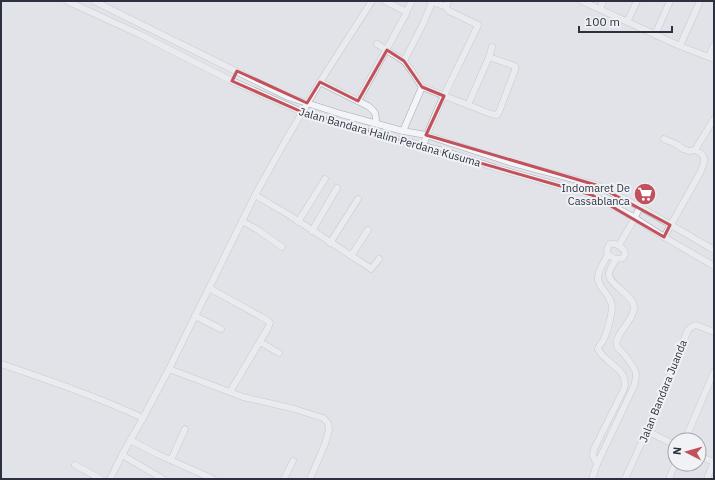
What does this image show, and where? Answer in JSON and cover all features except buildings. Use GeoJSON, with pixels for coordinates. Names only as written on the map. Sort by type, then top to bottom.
{"type":"FeatureCollection","features":[{"type":"Feature","properties":{"kind":"street","name":"Jalan Bandara Halim Perdana Kusuma"},"geometry":{"type":"LineString","coordinates":[[67,1],[141,35],[232,81],[302,112],[447,152],[496,168],[592,195],[633,221],[714,266]]}},
{"type":"Feature","properties":{"kind":"street","name":"Jalan Bandara Halim Perdana Kusuma"},"geometry":{"type":"LineString","coordinates":[[94,1],[307,104],[426,135],[509,162],[596,185],[640,207],[714,250]]}},
{"type":"Feature","properties":{"kind":"street"},"geometry":{"type":"LineString","coordinates":[[110,479],[130,440],[144,418],[255,195],[320,82],[372,1]]}},
{"type":"Feature","properties":{"kind":"street"},"geometry":{"type":"LineString","coordinates":[[385,1],[406,12]]}},
{"type":"Feature","properties":{"kind":"street"},"geometry":{"type":"LineString","coordinates":[[358,101],[387,50],[412,1]]}},
{"type":"Feature","properties":{"kind":"street"},"geometry":{"type":"LineString","coordinates":[[404,61],[424,24],[431,1],[447,4],[449,11],[478,25],[426,135],[423,146]]}},
{"type":"Feature","properties":{"kind":"street"},"geometry":{"type":"LineString","coordinates":[[582,1],[655,35],[711,58],[714,45]]}},
{"type":"Feature","properties":{"kind":"street"},"geometry":{"type":"LineString","coordinates":[[600,9],[603,1]]}},
{"type":"Feature","properties":{"kind":"street"},"geometry":{"type":"LineString","coordinates":[[627,22],[637,1]]}},
{"type":"Feature","properties":{"kind":"street"},"geometry":{"type":"LineString","coordinates":[[655,35],[670,1]]}},
{"type":"Feature","properties":{"kind":"street"},"geometry":{"type":"LineString","coordinates":[[680,46],[700,1]]}},
{"type":"Feature","properties":{"kind":"street"},"geometry":{"type":"LineString","coordinates":[[377,44],[404,61],[422,87],[493,115],[499,112],[516,67],[512,64],[489,57]]}},
{"type":"Feature","properties":{"kind":"street"},"geometry":{"type":"LineString","coordinates":[[468,105],[492,47]]}},
{"type":"Feature","properties":{"kind":"street"},"geometry":{"type":"LineString","coordinates":[[232,81],[237,71]]}},
{"type":"Feature","properties":{"kind":"street"},"geometry":{"type":"LineString","coordinates":[[320,82],[374,110],[376,114],[376,123]]}},
{"type":"Feature","properties":{"kind":"street"},"geometry":{"type":"LineString","coordinates":[[403,130],[422,87]]}},
{"type":"Feature","properties":{"kind":"street"},"geometry":{"type":"LineString","coordinates":[[695,150],[714,119]]}},
{"type":"Feature","properties":{"kind":"street"},"geometry":{"type":"LineString","coordinates":[[664,139],[683,149],[689,151],[695,150],[702,154],[704,158],[703,167],[664,237]]}},
{"type":"Feature","properties":{"kind":"street"},"geometry":{"type":"LineString","coordinates":[[298,222],[326,179]]}},
{"type":"Feature","properties":{"kind":"street"},"geometry":{"type":"LineString","coordinates":[[312,231],[337,188]]}},
{"type":"Feature","properties":{"kind":"street"},"geometry":{"type":"LineString","coordinates":[[255,195],[371,269],[379,259]]}},
{"type":"Feature","properties":{"kind":"street"},"geometry":{"type":"LineString","coordinates":[[330,243],[358,199]]}},
{"type":"Feature","properties":{"kind":"street"},"geometry":{"type":"LineString","coordinates":[[619,245],[640,207]]}},
{"type":"Feature","properties":{"kind":"street"},"geometry":{"type":"LineString","coordinates":[[242,221],[282,247]]}},
{"type":"Feature","properties":{"kind":"street"},"geometry":{"type":"LineString","coordinates":[[351,256],[368,230]]}},
{"type":"Feature","properties":{"kind":"street"},"geometry":{"type":"LineString","coordinates":[[613,244],[619,245],[625,252],[625,255],[621,259],[616,259],[608,254],[606,249],[609,245],[613,244]]}},
{"type":"Feature","properties":{"kind":"street"},"geometry":{"type":"LineString","coordinates":[[598,464],[593,456],[594,449],[626,383],[619,370],[599,352],[598,348],[603,340],[611,314],[612,304],[599,283],[598,278],[600,270],[608,254]]}},
{"type":"Feature","properties":{"kind":"street"},"geometry":{"type":"LineString","coordinates":[[592,479],[634,386],[636,375],[636,371],[617,344],[618,338],[633,314],[634,308],[627,295],[610,278],[609,272],[616,259]]}},
{"type":"Feature","properties":{"kind":"street"},"geometry":{"type":"LineString","coordinates":[[209,288],[270,323],[230,392]]}},
{"type":"Feature","properties":{"kind":"street"},"geometry":{"type":"LineString","coordinates":[[195,316],[221,329]]}},
{"type":"Feature","properties":{"kind":"street","name":"Jalan Bandara Juanda"},"geometry":{"type":"LineString","coordinates":[[625,479],[647,431],[688,330],[696,325],[714,332]]}},
{"type":"Feature","properties":{"kind":"street"},"geometry":{"type":"LineString","coordinates":[[603,340],[617,344]]}},
{"type":"Feature","properties":{"kind":"street"},"geometry":{"type":"LineString","coordinates":[[260,342],[279,353]]}},
{"type":"Feature","properties":{"kind":"street"},"geometry":{"type":"LineString","coordinates":[[1,364],[144,418]]}},
{"type":"Feature","properties":{"kind":"street"},"geometry":{"type":"LineString","coordinates":[[169,369],[243,397],[292,408],[323,418],[328,423],[329,430],[325,444],[310,479]]}},
{"type":"Feature","properties":{"kind":"street"},"geometry":{"type":"LineString","coordinates":[[688,432],[714,372]]}},
{"type":"Feature","properties":{"kind":"street"},"geometry":{"type":"LineString","coordinates":[[626,383],[634,386]]}},
{"type":"Feature","properties":{"kind":"street"},"geometry":{"type":"LineString","coordinates":[[171,460],[185,429]]}},
{"type":"Feature","properties":{"kind":"street"},"geometry":{"type":"LineString","coordinates":[[647,431],[667,440]]}},
{"type":"Feature","properties":{"kind":"street"},"geometry":{"type":"LineString","coordinates":[[130,440],[200,476],[213,479]]}},
{"type":"Feature","properties":{"kind":"street"},"geometry":{"type":"LineString","coordinates":[[122,455],[163,479]]}},
{"type":"Feature","properties":{"kind":"street"},"geometry":{"type":"LineString","coordinates":[[284,479],[293,461]]}},
{"type":"Feature","properties":{"kind":"street"},"geometry":{"type":"LineString","coordinates":[[707,479],[714,462]]}},
{"type":"Feature","properties":{"kind":"street"},"geometry":{"type":"LineString","coordinates":[[75,465],[101,479]]}},
{"type":"Feature","properties":{"kind":"highlighted area"},"geometry":{"type":"Polygon","coordinates":[[[387,50],[404,61],[422,87],[444,96],[426,135],[596,185],[670,225],[664,237],[592,195],[302,112],[232,81],[237,71],[307,103],[320,82],[358,101],[387,50]]]}},
{"type":"Feature","properties":{"kind":"place","name":"Indomaret De Cassablanca"},"geometry":{"type":"Point","coordinates":[645,194]}}]}
